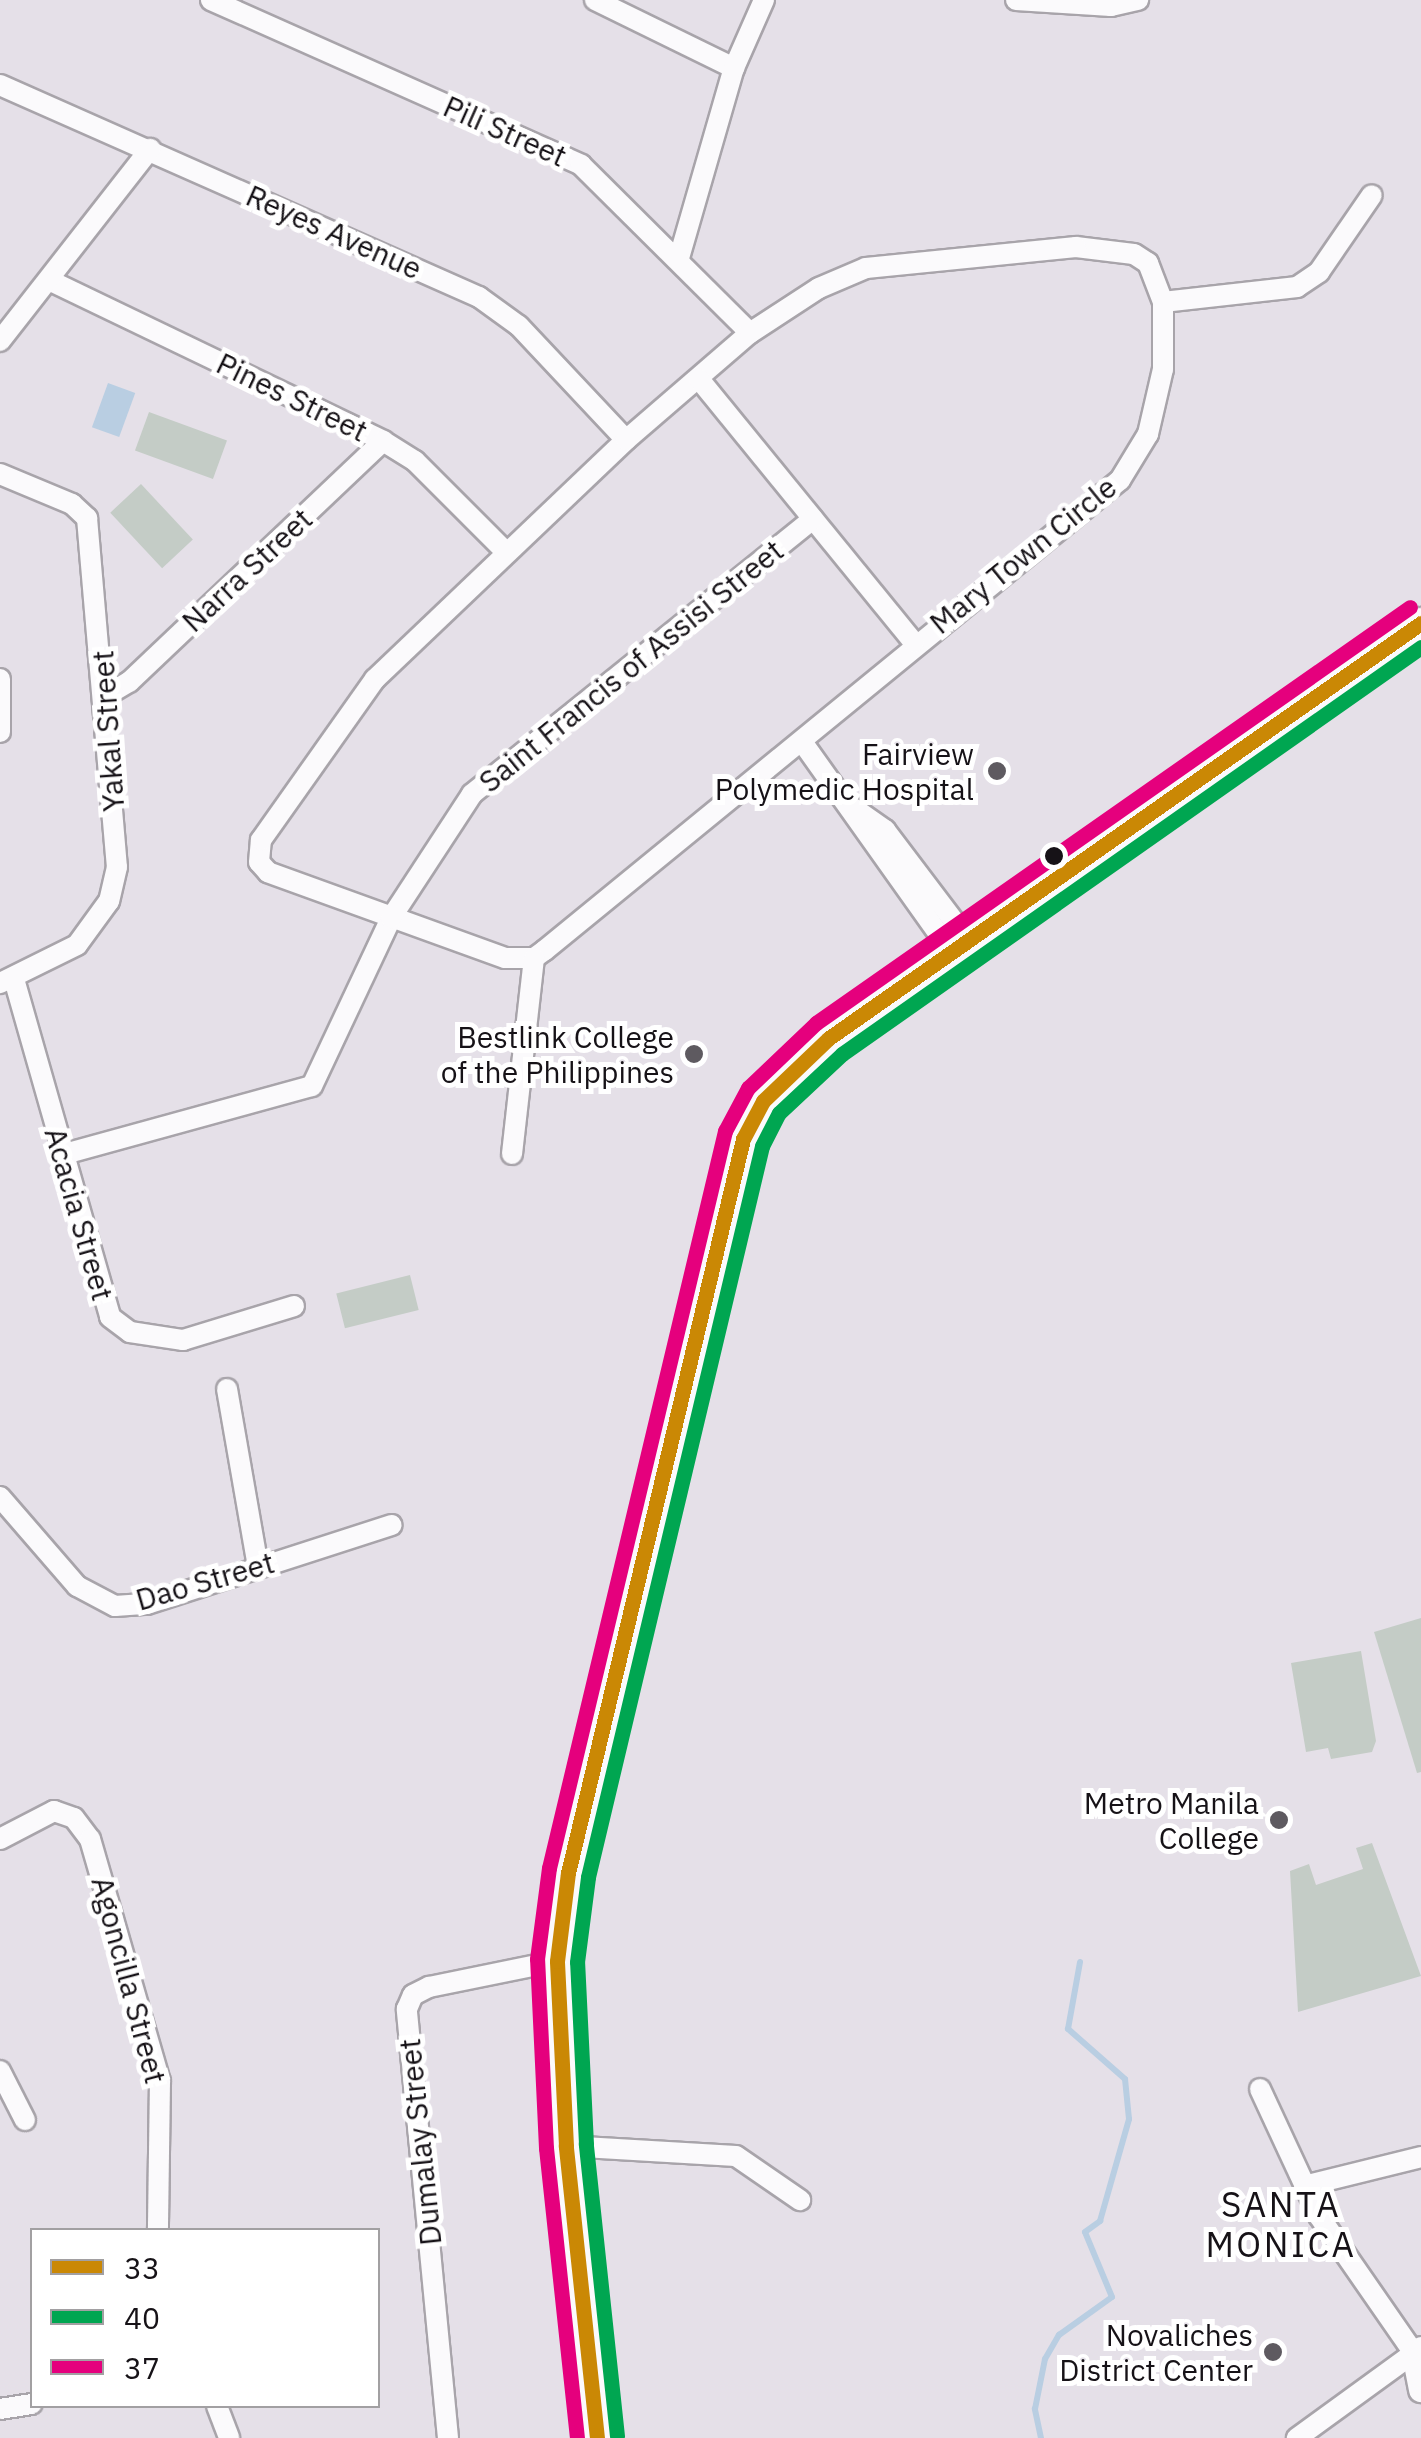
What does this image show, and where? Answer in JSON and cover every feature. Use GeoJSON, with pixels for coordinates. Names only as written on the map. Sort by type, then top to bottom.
{"type":"FeatureCollection","features":[{"type":"Feature","properties":{"kind":"main road"},"geometry":{"type":"LineString","coordinates":[[597,2438],[566,2146],[557,1961],[568,1873],[743,1139],[783,1077],[960,947],[1421,622]]}},
{"type":"Feature","properties":{"kind":"street","name":"Pili Street"},"geometry":{"type":"LineString","coordinates":[[211,0],[580,165],[750,333]]}},
{"type":"Feature","properties":{"kind":"street"},"geometry":{"type":"LineString","coordinates":[[596,0],[734,68]]}},
{"type":"Feature","properties":{"kind":"street"},"geometry":{"type":"LineString","coordinates":[[678,258],[734,68],[764,0]]}},
{"type":"Feature","properties":{"kind":"street"},"geometry":{"type":"LineString","coordinates":[[1016,0],[1111,6],[1138,0]]}},
{"type":"Feature","properties":{"kind":"street","name":"Reyes Avenue"},"geometry":{"type":"LineString","coordinates":[[0,84],[480,297],[519,326],[626,440]]}},
{"type":"Feature","properties":{"kind":"street"},"geometry":{"type":"LineString","coordinates":[[0,341],[150,149]]}},
{"type":"Feature","properties":{"kind":"street"},"geometry":{"type":"LineString","coordinates":[[1163,302],[1296,287],[1319,272],[1372,195]]}},
{"type":"Feature","properties":{"kind":"street","name":"Mary Town Circle"},"geometry":{"type":"LineString","coordinates":[[1111,248],[1148,263],[1163,302],[1163,369],[1148,434],[1120,480],[914,643],[803,743],[534,958],[505,958],[268,872],[258,849],[365,692],[506,552],[698,379],[750,333],[818,288],[866,268],[949,256],[1111,248]]}},
{"type":"Feature","properties":{"kind":"street","name":"Pines Street"},"geometry":{"type":"LineString","coordinates":[[50,281],[383,440],[415,461],[506,552]]}},
{"type":"Feature","properties":{"kind":"street"},"geometry":{"type":"LineString","coordinates":[[698,379],[914,643]]}},
{"type":"Feature","properties":{"kind":"street","name":"Narra Street"},"geometry":{"type":"LineString","coordinates":[[106,695],[128,682],[383,440]]}},
{"type":"Feature","properties":{"kind":"street","name":"Yakal Street"},"geometry":{"type":"LineString","coordinates":[[0,474],[72,504],[87,518],[106,695],[117,867],[108,902],[77,944],[7,981]]}},
{"type":"Feature","properties":{"kind":"street","name":"Saint Francis of Assisi Street"},"geometry":{"type":"LineString","coordinates":[[61,1155],[312,1086],[391,918],[472,794],[814,519]]}},
{"type":"Feature","properties":{"kind":"street"},"geometry":{"type":"LineString","coordinates":[[0,679],[0,732]]}},
{"type":"Feature","properties":{"kind":"street"},"geometry":{"type":"LineString","coordinates":[[803,743],[850,804],[869,843],[960,947]]}},
{"type":"Feature","properties":{"kind":"street"},"geometry":{"type":"LineString","coordinates":[[512,1154],[534,958]]}},
{"type":"Feature","properties":{"kind":"street","name":"Acacia Street"},"geometry":{"type":"LineString","coordinates":[[7,981],[110,1317],[130,1332],[183,1340],[294,1306]]}},
{"type":"Feature","properties":{"kind":"street"},"geometry":{"type":"LineString","coordinates":[[227,1389],[258,1567]]}},
{"type":"Feature","properties":{"kind":"street","name":"Dao Street"},"geometry":{"type":"LineString","coordinates":[[0,1496],[77,1586],[115,1606],[147,1604],[392,1525]]}},
{"type":"Feature","properties":{"kind":"street","name":"Agoncilla Street"},"geometry":{"type":"LineString","coordinates":[[0,1839],[54,1811],[74,1818],[90,1839],[160,2081],[158,2228]]}},
{"type":"Feature","properties":{"kind":"street","name":"Dumalay Street"},"geometry":{"type":"LineString","coordinates":[[448,2438],[407,2008],[414,1995],[429,1987],[557,1961]]}},
{"type":"Feature","properties":{"kind":"street"},"geometry":{"type":"LineString","coordinates":[[0,2071],[25,2120]]}},
{"type":"Feature","properties":{"kind":"street"},"geometry":{"type":"LineString","coordinates":[[1260,2089],[1336,2245],[1418,2351],[1421,2389]]}},
{"type":"Feature","properties":{"kind":"street"},"geometry":{"type":"LineString","coordinates":[[566,2146],[736,2156],[800,2200]]}},
{"type":"Feature","properties":{"kind":"street"},"geometry":{"type":"LineString","coordinates":[[1304,2186],[1421,2157]]}},
{"type":"Feature","properties":{"kind":"street"},"geometry":{"type":"LineString","coordinates":[[1297,2438],[1418,2351]]}},
{"type":"Feature","properties":{"kind":"street"},"geometry":{"type":"LineString","coordinates":[[0,2409],[30,2404]]}},
{"type":"Feature","properties":{"kind":"street"},"geometry":{"type":"LineString","coordinates":[[218,2408],[228,2438]]}},
{"type":"Feature","properties":{"kind":"shaded area"},"geometry":{"type":"Polygon","coordinates":[[[149,412],[227,440],[213,479],[135,451],[149,412]]]}},
{"type":"Feature","properties":{"kind":"shaded area"},"geometry":{"type":"Polygon","coordinates":[[[141,484],[193,540],[162,568],[110,513],[141,484]]]}},
{"type":"Feature","properties":{"kind":"shaded area"},"geometry":{"type":"Polygon","coordinates":[[[410,1275],[419,1310],[345,1328],[336,1293],[410,1275]]]}},
{"type":"Feature","properties":{"kind":"shaded area"},"geometry":{"type":"Polygon","coordinates":[[[1421,1618],[1421,1772],[1417,1773],[1374,1632],[1421,1618]]]}},
{"type":"Feature","properties":{"kind":"shaded area"},"geometry":{"type":"Polygon","coordinates":[[[1361,1651],[1376,1741],[1372,1752],[1331,1759],[1328,1748],[1306,1752],[1291,1663],[1361,1651]]]}},
{"type":"Feature","properties":{"kind":"shaded area"},"geometry":{"type":"Polygon","coordinates":[[[1372,1843],[1421,1976],[1298,2012],[1290,1871],[1309,1864],[1316,1885],[1363,1869],[1356,1848],[1372,1843]]]}},
{"type":"Feature","properties":{"kind":"water"},"geometry":{"type":"Polygon","coordinates":[[[108,383],[135,393],[119,437],[92,427],[108,383]]]}},
{"type":"Feature","properties":{"kind":"waterway"},"geometry":{"type":"LineString","coordinates":[[1041,2438],[1035,2409],[1045,2359],[1059,2335],[1112,2297],[1085,2232],[1100,2221],[1129,2119],[1125,2079],[1068,2029],[1080,1962]]}},
{"type":"Feature","properties":{"kind":"transit line","name":"37"},"geometry":{"type":"LineString","coordinates":[[577,2438],[546,2148],[537,1959],[549,1868],[725,1131],[748,1088],[816,1023],[1410,607]]}},
{"type":"Feature","properties":{"kind":"transit line","name":"33"},"geometry":{"type":"LineString","coordinates":[[597,2438],[566,2146],[557,1961],[568,1873],[743,1139],[763,1101],[829,1038],[1421,623]]}},
{"type":"Feature","properties":{"kind":"transit line","name":"40"},"geometry":{"type":"LineString","coordinates":[[617,2436],[586,2144],[577,1962],[588,1877],[762,1146],[779,1113],[842,1054],[1421,647]]}},
{"type":"Feature","properties":{"kind":"place","name":"Fairview Polymedic Hospital"},"geometry":{"type":"Point","coordinates":[997,771]}},
{"type":"Feature","properties":{"kind":"place","name":"Bestlink College of the Philippines"},"geometry":{"type":"Point","coordinates":[694,1054]}},
{"type":"Feature","properties":{"kind":"place","name":"Metro Manila College"},"geometry":{"type":"Point","coordinates":[1279,1820]}},
{"type":"Feature","properties":{"kind":"place","name":"Novaliches District Center"},"geometry":{"type":"Point","coordinates":[1273,2352]}},
{"type":"Feature","properties":{"kind":"district","name":"SANTA MONICA"},"geometry":{"type":"Point","coordinates":[1281,2224]}}]}
